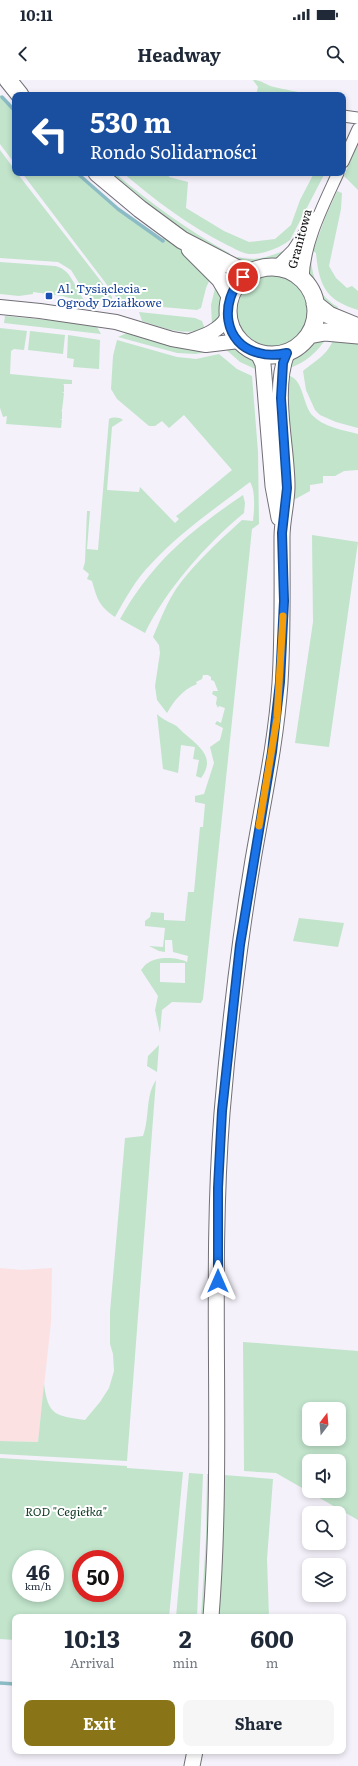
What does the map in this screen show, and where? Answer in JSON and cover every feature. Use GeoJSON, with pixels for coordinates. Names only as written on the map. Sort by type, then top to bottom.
{"type":"FeatureCollection","features":[{"type":"Feature","properties":{"kind":"main road"},"geometry":{"type":"LineString","coordinates":[[8,80],[18,92]]}},
{"type":"Feature","properties":{"kind":"main road"},"geometry":{"type":"LineString","coordinates":[[101,176],[140,209],[182,240],[236,268],[250,272]]}},
{"type":"Feature","properties":{"kind":"main road"},"geometry":{"type":"LineString","coordinates":[[182,240],[220,279],[230,296]]}},
{"type":"Feature","properties":{"kind":"main road"},"geometry":{"type":"LineString","coordinates":[[277,266],[291,271],[303,279],[309,286],[316,304],[315,320],[309,335],[298,347],[287,353],[276,355],[258,353],[248,349],[239,341],[232,331],[228,318],[230,296],[238,283],[250,272],[277,266]]}},
{"type":"Feature","properties":{"kind":"main road"},"geometry":{"type":"LineString","coordinates":[[316,304],[329,316],[358,327]]}},
{"type":"Feature","properties":{"kind":"main road"},"geometry":{"type":"LineString","coordinates":[[309,335],[325,332],[358,335]]}},
{"type":"Feature","properties":{"kind":"main road"},"geometry":{"type":"LineString","coordinates":[[258,353],[263,364],[273,486],[282,533]]}},
{"type":"Feature","properties":{"kind":"main road"},"geometry":{"type":"LineString","coordinates":[[211,1614],[215,1564],[218,1436],[218,1188],[222,1111],[240,945],[277,718],[284,601],[282,533],[287,488],[281,398],[283,363],[287,353]]}},
{"type":"Feature","properties":{"kind":"main road"},"geometry":{"type":"LineString","coordinates":[[192,1766],[194,1754]]}},
{"type":"Feature","properties":{"kind":"street"},"geometry":{"type":"LineString","coordinates":[[346,116],[358,118]]}},
{"type":"Feature","properties":{"kind":"street"},"geometry":{"type":"LineString","coordinates":[[346,155],[358,129]]}},
{"type":"Feature","properties":{"kind":"street","name":"Granitowa"},"geometry":{"type":"LineString","coordinates":[[277,266],[293,250],[322,206],[337,176]]}},
{"type":"Feature","properties":{"kind":"street","name":"Granitowa"},"geometry":{"type":"LineString","coordinates":[[303,279],[306,257],[322,206]]}},
{"type":"Feature","properties":{"kind":"street"},"geometry":{"type":"LineString","coordinates":[[0,307],[95,318],[140,328],[172,339],[206,345],[239,341]]}},
{"type":"Feature","properties":{"kind":"street"},"geometry":{"type":"LineString","coordinates":[[189,341],[220,327],[228,318]]}},
{"type":"Feature","properties":{"kind":"shaded area"},"geometry":{"type":"Polygon","coordinates":[[[0,1268],[22,1270],[52,1268],[51,1322],[38,1442],[0,1441],[0,1268]]]}},
{"type":"Feature","properties":{"kind":"green space"},"geometry":{"type":"Polygon","coordinates":[[[253,80],[274,87],[300,92],[257,92],[258,87],[253,80]]]}},
{"type":"Feature","properties":{"kind":"green space"},"geometry":{"type":"Polygon","coordinates":[[[0,95],[12,108],[12,160],[0,144],[0,95]]]}},
{"type":"Feature","properties":{"kind":"green space"},"geometry":{"type":"Polygon","coordinates":[[[358,143],[358,190],[344,176],[346,176],[346,171],[358,143]]]}},
{"type":"Feature","properties":{"kind":"green space"},"geometry":{"type":"Polygon","coordinates":[[[0,150],[12,166],[12,176],[19,176],[100,280],[112,297],[112,302],[91,299],[87,296],[71,270],[58,262],[0,258],[0,150]]]}},
{"type":"Feature","properties":{"kind":"green space"},"geometry":{"type":"Polygon","coordinates":[[[24,176],[80,176],[118,209],[163,240],[163,234],[190,256],[211,277],[206,288],[201,308],[197,310],[139,305],[140,300],[131,299],[130,304],[118,302],[117,298],[24,176]]]}},
{"type":"Feature","properties":{"kind":"green space"},"geometry":{"type":"Polygon","coordinates":[[[111,176],[119,176],[170,216],[230,254],[225,259],[152,209],[111,176]]]}},
{"type":"Feature","properties":{"kind":"green space"},"geometry":{"type":"Polygon","coordinates":[[[127,176],[169,176],[188,182],[186,208],[224,231],[249,242],[275,239],[291,225],[300,200],[312,176],[323,176],[290,240],[271,250],[254,254],[240,252],[213,238],[199,230],[147,193],[127,176]]]}},
{"type":"Feature","properties":{"kind":"green space"},"geometry":{"type":"Polygon","coordinates":[[[337,191],[342,193],[341,209],[329,266],[336,278],[347,288],[352,286],[358,291],[358,310],[338,301],[326,290],[319,274],[316,253],[313,251],[337,191]]]}},
{"type":"Feature","properties":{"kind":"green space"},"geometry":{"type":"Polygon","coordinates":[[[286,250],[278,259],[274,261],[256,264],[232,263],[238,257],[257,259],[286,250]]]}},
{"type":"Feature","properties":{"kind":"green space"},"geometry":{"type":"Polygon","coordinates":[[[311,260],[313,274],[318,287],[331,303],[338,307],[334,315],[317,296],[310,284],[308,273],[311,260]]]}},
{"type":"Feature","properties":{"kind":"green space"},"geometry":{"type":"Polygon","coordinates":[[[0,262],[55,266],[62,268],[71,277],[84,300],[89,304],[63,296],[33,292],[33,294],[19,296],[0,294],[0,262]]]}},
{"type":"Feature","properties":{"kind":"green space"},"geometry":{"type":"Polygon","coordinates":[[[271,272],[286,275],[298,283],[306,295],[309,310],[306,325],[298,337],[286,345],[271,348],[256,345],[244,337],[236,325],[233,310],[236,295],[244,283],[256,275],[271,272]]]}},
{"type":"Feature","properties":{"kind":"green space"},"geometry":{"type":"Polygon","coordinates":[[[216,284],[221,296],[222,310],[217,320],[212,325],[211,305],[216,284]]]}},
{"type":"Feature","properties":{"kind":"green space"},"geometry":{"type":"Polygon","coordinates":[[[139,312],[195,318],[202,321],[205,329],[189,332],[165,328],[142,321],[139,312]]]}},
{"type":"Feature","properties":{"kind":"green space"},"geometry":{"type":"Polygon","coordinates":[[[5,316],[90,324],[97,327],[101,334],[4,323],[5,316]]]}},
{"type":"Feature","properties":{"kind":"green space"},"geometry":{"type":"Polygon","coordinates":[[[0,328],[27,331],[24,350],[14,349],[11,351],[10,374],[72,380],[72,384],[63,384],[64,392],[62,393],[64,393],[61,411],[62,419],[60,420],[62,420],[61,428],[6,424],[7,416],[3,417],[0,408],[0,328]]]}},
{"type":"Feature","properties":{"kind":"green space"},"geometry":{"type":"Polygon","coordinates":[[[30,331],[65,335],[63,354],[28,350],[30,331]]]}},
{"type":"Feature","properties":{"kind":"green space"},"geometry":{"type":"Polygon","coordinates":[[[129,332],[215,351],[195,354],[177,353],[118,337],[129,332]]]}},
{"type":"Feature","properties":{"kind":"green space"},"geometry":{"type":"Polygon","coordinates":[[[68,335],[100,340],[99,369],[73,367],[74,359],[67,358],[68,335]]]}},
{"type":"Feature","properties":{"kind":"green space"},"geometry":{"type":"Polygon","coordinates":[[[327,337],[310,357],[287,369],[294,357],[303,348],[327,337]]]}},
{"type":"Feature","properties":{"kind":"green space"},"geometry":{"type":"Polygon","coordinates":[[[334,338],[358,342],[358,428],[336,422],[320,415],[315,410],[306,390],[303,371],[325,353],[334,338]]]}},
{"type":"Feature","properties":{"kind":"green space"},"geometry":{"type":"Polygon","coordinates":[[[117,340],[177,357],[196,359],[219,354],[237,369],[252,376],[258,452],[259,524],[252,529],[203,999],[201,1003],[172,1002],[162,1010],[160,1033],[155,1010],[158,996],[141,970],[145,965],[156,959],[173,958],[187,962],[188,956],[173,952],[172,940],[165,940],[165,952],[149,946],[163,947],[165,928],[145,926],[145,921],[150,917],[151,912],[164,913],[164,920],[185,921],[188,892],[194,892],[200,827],[203,827],[205,804],[195,802],[195,796],[204,794],[214,763],[210,747],[220,740],[223,728],[215,724],[217,721],[221,723],[225,708],[219,706],[218,708],[216,704],[217,697],[212,694],[213,691],[218,691],[214,681],[211,680],[211,677],[208,675],[203,675],[202,679],[196,682],[197,684],[187,689],[179,696],[167,713],[157,700],[155,686],[160,653],[159,645],[153,637],[170,599],[187,574],[242,520],[253,521],[254,496],[250,482],[199,521],[162,552],[136,583],[115,617],[105,609],[99,602],[92,581],[87,579],[89,574],[83,569],[85,562],[87,511],[90,511],[87,549],[98,550],[109,419],[120,418],[123,420],[112,427],[107,490],[139,492],[140,487],[175,523],[179,519],[176,516],[232,470],[184,415],[169,428],[162,421],[155,426],[149,426],[117,399],[111,389],[113,356],[117,340]],[[160,963],[160,982],[185,983],[185,963],[160,963]]]}},
{"type":"Feature","properties":{"kind":"green space"},"geometry":{"type":"Polygon","coordinates":[[[223,347],[236,348],[246,352],[253,359],[260,371],[240,362],[223,347]]]}},
{"type":"Feature","properties":{"kind":"green space"},"geometry":{"type":"Polygon","coordinates":[[[290,376],[298,382],[312,415],[334,428],[358,434],[358,470],[344,471],[335,476],[323,476],[323,483],[310,485],[310,491],[290,502],[286,411],[287,377],[290,376]]]}},
{"type":"Feature","properties":{"kind":"green space"},"geometry":{"type":"Polygon","coordinates":[[[243,495],[245,503],[244,513],[216,538],[188,568],[175,584],[153,617],[145,633],[120,619],[146,580],[159,564],[189,535],[243,495]]]}},
{"type":"Feature","properties":{"kind":"green space"},"geometry":{"type":"Polygon","coordinates":[[[312,535],[358,542],[329,747],[295,743],[313,622],[312,535]]]}},
{"type":"Feature","properties":{"kind":"green space"},"geometry":{"type":"Polygon","coordinates":[[[157,714],[176,726],[201,748],[207,765],[201,778],[196,776],[199,760],[193,759],[195,747],[181,745],[178,773],[163,769],[157,714]]]}},
{"type":"Feature","properties":{"kind":"green space"},"geometry":{"type":"Polygon","coordinates":[[[299,918],[344,923],[338,947],[293,941],[299,918]]]}},
{"type":"Feature","properties":{"kind":"green space"},"geometry":{"type":"Polygon","coordinates":[[[159,1045],[157,1072],[147,1066],[148,1056],[159,1045]]]}},
{"type":"Feature","properties":{"kind":"green space"},"geometry":{"type":"Polygon","coordinates":[[[156,1080],[127,1461],[0,1454],[0,1441],[38,1442],[44,1384],[48,1402],[55,1412],[66,1417],[85,1420],[109,1388],[114,1371],[113,1354],[110,1344],[110,1312],[125,1138],[143,1136],[150,1093],[156,1080]]]}},
{"type":"Feature","properties":{"kind":"green space"},"geometry":{"type":"Polygon","coordinates":[[[243,1342],[358,1351],[358,1520],[346,1513],[346,1506],[334,1506],[320,1498],[346,1498],[346,1454],[302,1454],[302,1488],[276,1473],[244,1471],[243,1342]]]}},
{"type":"Feature","properties":{"kind":"green space","name":"ROD \"Cegiełka\""},"geometry":{"type":"Polygon","coordinates":[[[0,1458],[127,1466],[127,1468],[183,1472],[169,1614],[12,1614],[12,1640],[0,1639],[0,1458]]]}},
{"type":"Feature","properties":{"kind":"green space"},"geometry":{"type":"Polygon","coordinates":[[[189,1473],[203,1474],[197,1614],[176,1614],[189,1473]]]}},
{"type":"Feature","properties":{"kind":"green space"},"geometry":{"type":"Polygon","coordinates":[[[207,1474],[209,1474],[207,1546],[203,1614],[201,1614],[206,1538],[207,1474]]]}},
{"type":"Feature","properties":{"kind":"green space"},"geometry":{"type":"Polygon","coordinates":[[[224,1475],[273,1479],[267,1559],[269,1614],[218,1614],[224,1475]]]}},
{"type":"Feature","properties":{"kind":"waterway"},"geometry":{"type":"LineString","coordinates":[[2,97],[12,108]]}},
{"type":"Feature","properties":{"kind":"waterway"},"geometry":{"type":"LineString","coordinates":[[80,176],[118,209],[163,241]]}},
{"type":"Feature","properties":{"kind":"waterway"},"geometry":{"type":"LineString","coordinates":[[0,1683],[12,1684]]}},
{"type":"Feature","properties":{"kind":"slow traffic"},"geometry":{"type":"LineString","coordinates":[[259,826],[277,718],[283,616]]}},
{"type":"Feature","properties":{"kind":"place","name":"Al. Tysiąclecia - Ogrody Działkowe"},"geometry":{"type":"Point","coordinates":[49,296]}},
{"type":"Feature","properties":{"kind":"route"},"geometry":{"type":"LineString","coordinates":[[218,1281],[218,1188],[222,1111],[240,945],[277,718],[284,601],[282,533],[287,488],[281,398],[283,363],[287,353],[276,355],[258,353],[248,349],[239,341],[232,331],[227,312],[228,304],[233,289],[243,277]]}}]}
